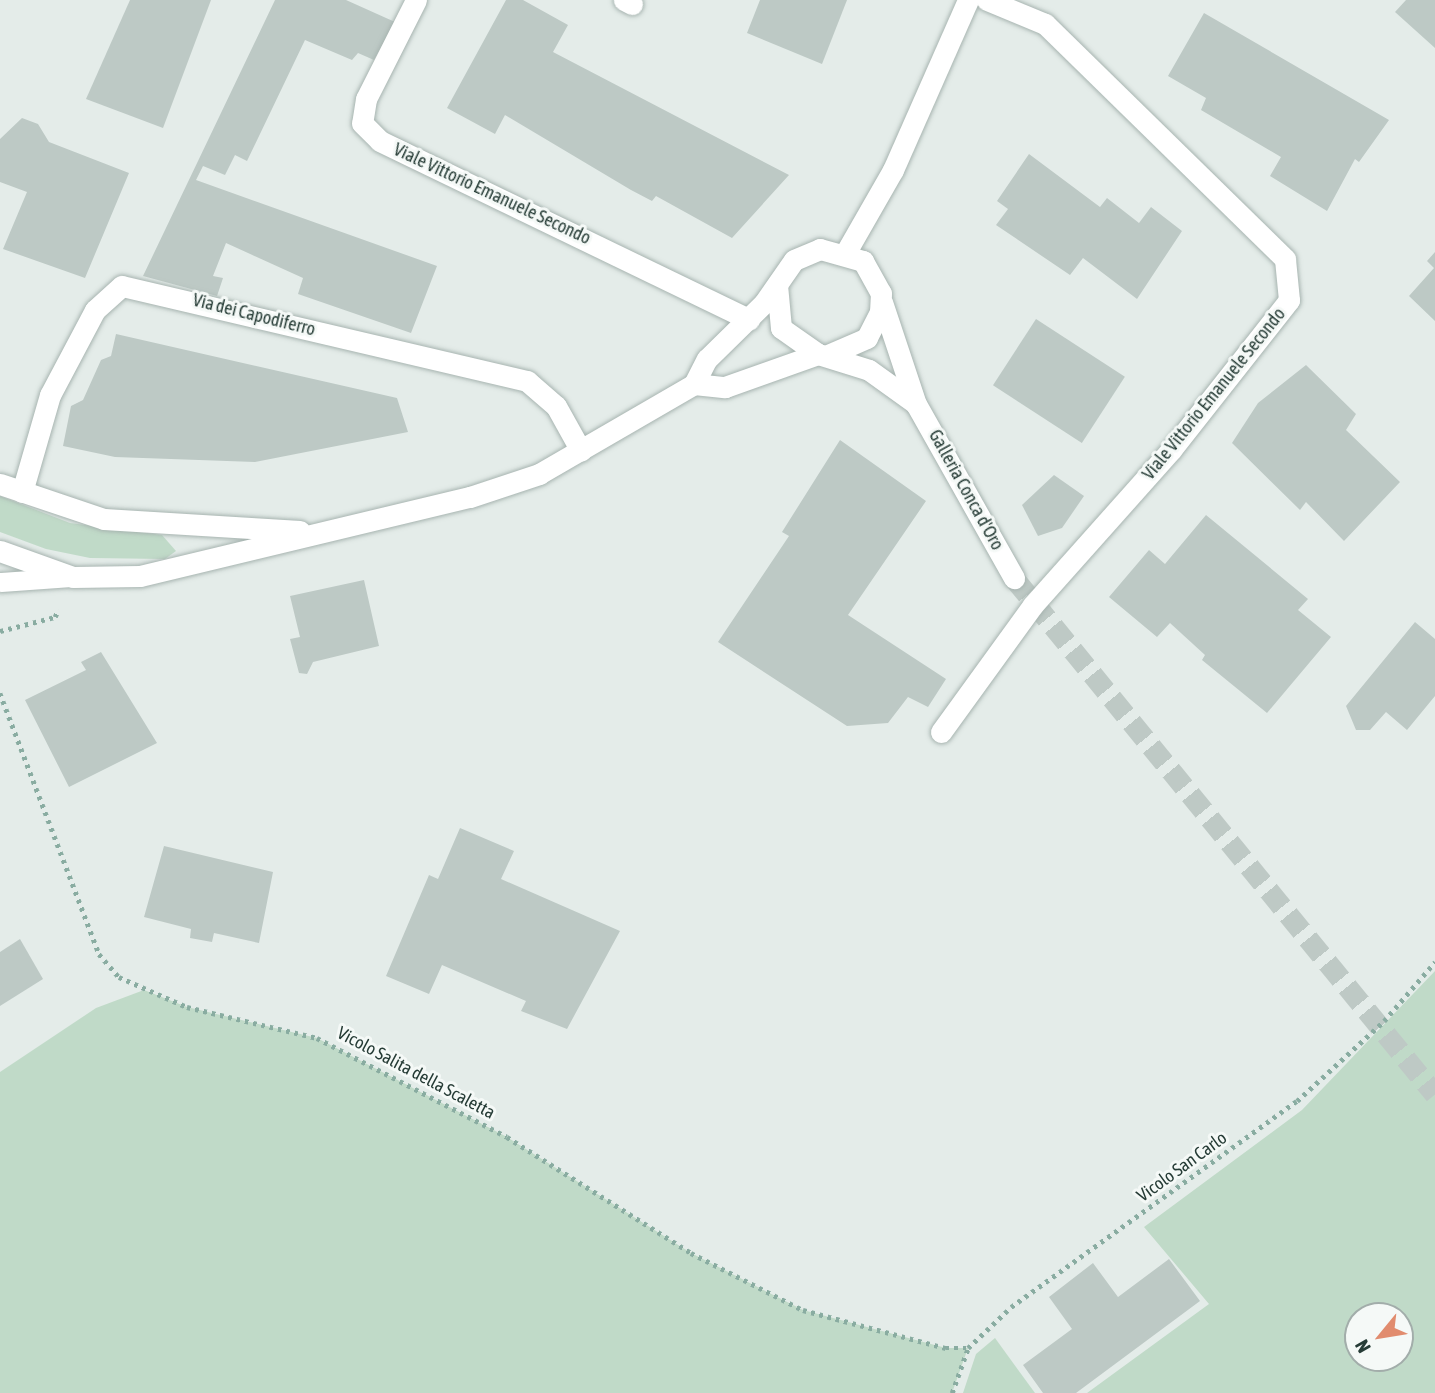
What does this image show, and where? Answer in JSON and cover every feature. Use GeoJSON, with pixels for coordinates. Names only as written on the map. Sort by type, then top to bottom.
{"type":"FeatureCollection","features":[{"type":"Feature","properties":{"kind":"street","name":"Viale Vittorio Emanuele Secondo"},"geometry":{"type":"LineString","coordinates":[[416,0],[366,99],[362,123],[380,141],[749,319]]}},
{"type":"Feature","properties":{"kind":"street"},"geometry":{"type":"LineString","coordinates":[[846,252],[893,170],[968,0]]}},
{"type":"Feature","properties":{"kind":"street","name":"Viale Vittorio Emanuele Secondo"},"geometry":{"type":"LineString","coordinates":[[941,732],[1033,605],[1171,450],[1289,300],[1285,259],[1045,24],[987,0]]}},
{"type":"Feature","properties":{"kind":"street"},"geometry":{"type":"LineString","coordinates":[[0,551],[72,578],[170,571],[470,497],[581,452],[694,384],[708,359],[749,319],[802,255],[846,252],[869,268],[881,302],[874,329],[862,343],[725,387],[694,384]]}},
{"type":"Feature","properties":{"kind":"street"},"geometry":{"type":"LineString","coordinates":[[778,283],[781,328],[823,355]]}},
{"type":"Feature","properties":{"kind":"street","name":"Via dei Capodiferro"},"geometry":{"type":"LineString","coordinates":[[22,492],[50,395],[95,310],[122,286],[527,382],[556,407],[581,452]]}},
{"type":"Feature","properties":{"kind":"street","name":"Galleria Conca d'Oro"},"geometry":{"type":"LineString","coordinates":[[881,302],[916,404],[1014,578]]}},
{"type":"Feature","properties":{"kind":"street","name":"Galleria Conca d'Oro"},"geometry":{"type":"LineString","coordinates":[[823,355],[869,370],[916,404]]}},
{"type":"Feature","properties":{"kind":"street"},"geometry":{"type":"LineString","coordinates":[[0,484],[104,519],[323,532]]}},
{"type":"Feature","properties":{"kind":"lane"},"geometry":{"type":"LineString","coordinates":[[0,582],[72,578]]}},
{"type":"Feature","properties":{"kind":"path","name":"Vicolo Salita della Scaletta"},"geometry":{"type":"LineString","coordinates":[[0,692],[99,954],[118,977],[187,1007],[317,1038],[507,1137],[691,1253],[803,1310],[946,1349],[968,1348]]}},
{"type":"Feature","properties":{"kind":"path","name":"Vicolo San Carlo"},"geometry":{"type":"LineString","coordinates":[[952,1393],[968,1348],[1012,1307],[1297,1101],[1384,1021],[1435,962]]}},
{"type":"Feature","properties":{"kind":"green space"},"geometry":{"type":"Polygon","coordinates":[[[0,496],[70,523],[162,535],[176,551],[165,559],[90,558],[46,549],[0,532],[0,496]]]}},
{"type":"Feature","properties":{"kind":"green space"},"geometry":{"type":"Polygon","coordinates":[[[1435,971],[1435,1393],[1087,1393],[1209,1304],[1144,1227],[1302,1110],[1435,971]]]}},
{"type":"Feature","properties":{"kind":"green space"},"geometry":{"type":"Polygon","coordinates":[[[144,990],[187,1007],[317,1038],[507,1137],[691,1253],[803,1310],[946,1348],[968,1348],[952,1393],[0,1393],[0,1072],[96,1008],[144,990]]]}},
{"type":"Feature","properties":{"kind":"green space"},"geometry":{"type":"Polygon","coordinates":[[[995,1338],[1035,1393],[963,1393],[976,1354],[995,1338]]]}},
{"type":"Feature","properties":{"kind":"building"},"geometry":{"type":"Polygon","coordinates":[[[130,0],[211,0],[163,128],[86,99],[130,0]]]}},
{"type":"Feature","properties":{"kind":"building"},"geometry":{"type":"Polygon","coordinates":[[[275,0],[346,0],[395,22],[374,60],[358,53],[352,60],[305,40],[247,161],[235,155],[225,175],[203,166],[196,180],[437,266],[411,333],[298,294],[303,278],[226,243],[213,276],[223,278],[217,296],[143,276],[275,0]]]}},
{"type":"Feature","properties":{"kind":"building"},"geometry":{"type":"Polygon","coordinates":[[[506,0],[523,0],[568,25],[553,52],[789,175],[732,238],[656,196],[652,201],[631,190],[505,115],[495,134],[447,108],[506,0]]]}},
{"type":"Feature","properties":{"kind":"building"},"geometry":{"type":"Polygon","coordinates":[[[760,0],[847,0],[822,64],[747,33],[760,0]]]}},
{"type":"Feature","properties":{"kind":"building"},"geometry":{"type":"Polygon","coordinates":[[[1406,0],[1435,0],[1435,48],[1395,12],[1406,0]]]}},
{"type":"Feature","properties":{"kind":"building"},"geometry":{"type":"Polygon","coordinates":[[[1204,13],[1389,120],[1359,162],[1355,159],[1327,211],[1270,176],[1281,157],[1201,110],[1206,98],[1168,76],[1204,13]]]}},
{"type":"Feature","properties":{"kind":"building"},"geometry":{"type":"Polygon","coordinates":[[[22,118],[38,124],[49,142],[129,173],[85,278],[3,249],[27,192],[0,182],[0,139],[22,118]]]}},
{"type":"Feature","properties":{"kind":"building"},"geometry":{"type":"Polygon","coordinates":[[[1029,154],[1100,207],[1107,198],[1139,223],[1151,207],[1182,231],[1137,299],[1083,258],[1070,275],[996,225],[1008,209],[997,201],[1029,154]]]}},
{"type":"Feature","properties":{"kind":"building"},"geometry":{"type":"Polygon","coordinates":[[[1435,252],[1435,321],[1409,296],[1434,268],[1427,261],[1435,252]]]}},
{"type":"Feature","properties":{"kind":"building"},"geometry":{"type":"Polygon","coordinates":[[[1036,319],[1125,377],[1082,443],[993,385],[1036,319]]]}},
{"type":"Feature","properties":{"kind":"building"},"geometry":{"type":"Polygon","coordinates":[[[116,334],[397,398],[408,432],[255,462],[115,457],[63,446],[71,406],[83,400],[101,360],[111,356],[116,334]]]}},
{"type":"Feature","properties":{"kind":"building"},"geometry":{"type":"Polygon","coordinates":[[[1306,365],[1356,414],[1346,430],[1400,482],[1344,541],[1306,502],[1300,510],[1232,443],[1258,403],[1306,365]]]}},
{"type":"Feature","properties":{"kind":"building"},"geometry":{"type":"Polygon","coordinates":[[[840,440],[926,501],[848,615],[946,679],[928,707],[908,697],[888,723],[847,726],[718,642],[789,536],[782,532],[840,440]]]}},
{"type":"Feature","properties":{"kind":"building"},"geometry":{"type":"Polygon","coordinates":[[[1054,475],[1084,496],[1062,528],[1038,536],[1022,505],[1054,475]]]}},
{"type":"Feature","properties":{"kind":"building"},"geometry":{"type":"Polygon","coordinates":[[[1206,515],[1308,599],[1298,610],[1331,637],[1267,713],[1202,660],[1205,655],[1170,623],[1157,637],[1109,597],[1149,550],[1165,564],[1206,515]]]}},
{"type":"Feature","properties":{"kind":"building"},"geometry":{"type":"Polygon","coordinates":[[[364,580],[379,646],[313,662],[307,674],[299,673],[290,639],[300,637],[290,596],[364,580]]]}},
{"type":"Feature","properties":{"kind":"building"},"geometry":{"type":"Polygon","coordinates":[[[1415,622],[1435,639],[1435,696],[1407,730],[1386,712],[1370,730],[1356,730],[1346,706],[1415,622]]]}},
{"type":"Feature","properties":{"kind":"building"},"geometry":{"type":"Polygon","coordinates":[[[101,652],[157,743],[69,787],[25,700],[86,670],[81,662],[101,652]]]}},
{"type":"Feature","properties":{"kind":"building"},"geometry":{"type":"Polygon","coordinates":[[[460,828],[514,851],[501,879],[620,931],[567,1029],[521,1011],[526,1001],[442,965],[429,994],[386,976],[429,875],[438,879],[460,828]]]}},
{"type":"Feature","properties":{"kind":"building"},"geometry":{"type":"Polygon","coordinates":[[[164,846],[273,872],[259,943],[214,933],[212,942],[190,938],[191,929],[144,917],[164,846]]]}},
{"type":"Feature","properties":{"kind":"building"},"geometry":{"type":"Polygon","coordinates":[[[20,939],[43,979],[0,1006],[0,952],[20,939]]]}},
{"type":"Feature","properties":{"kind":"building"},"geometry":{"type":"Polygon","coordinates":[[[1169,1259],[1200,1301],[1076,1393],[1043,1393],[1023,1365],[1072,1329],[1049,1297],[1093,1263],[1118,1297],[1169,1259]]]}},
{"type":"Feature","properties":{"kind":"tunnel"},"geometry":{"type":"LineString","coordinates":[[1014,578],[1435,1094]]}}]}
